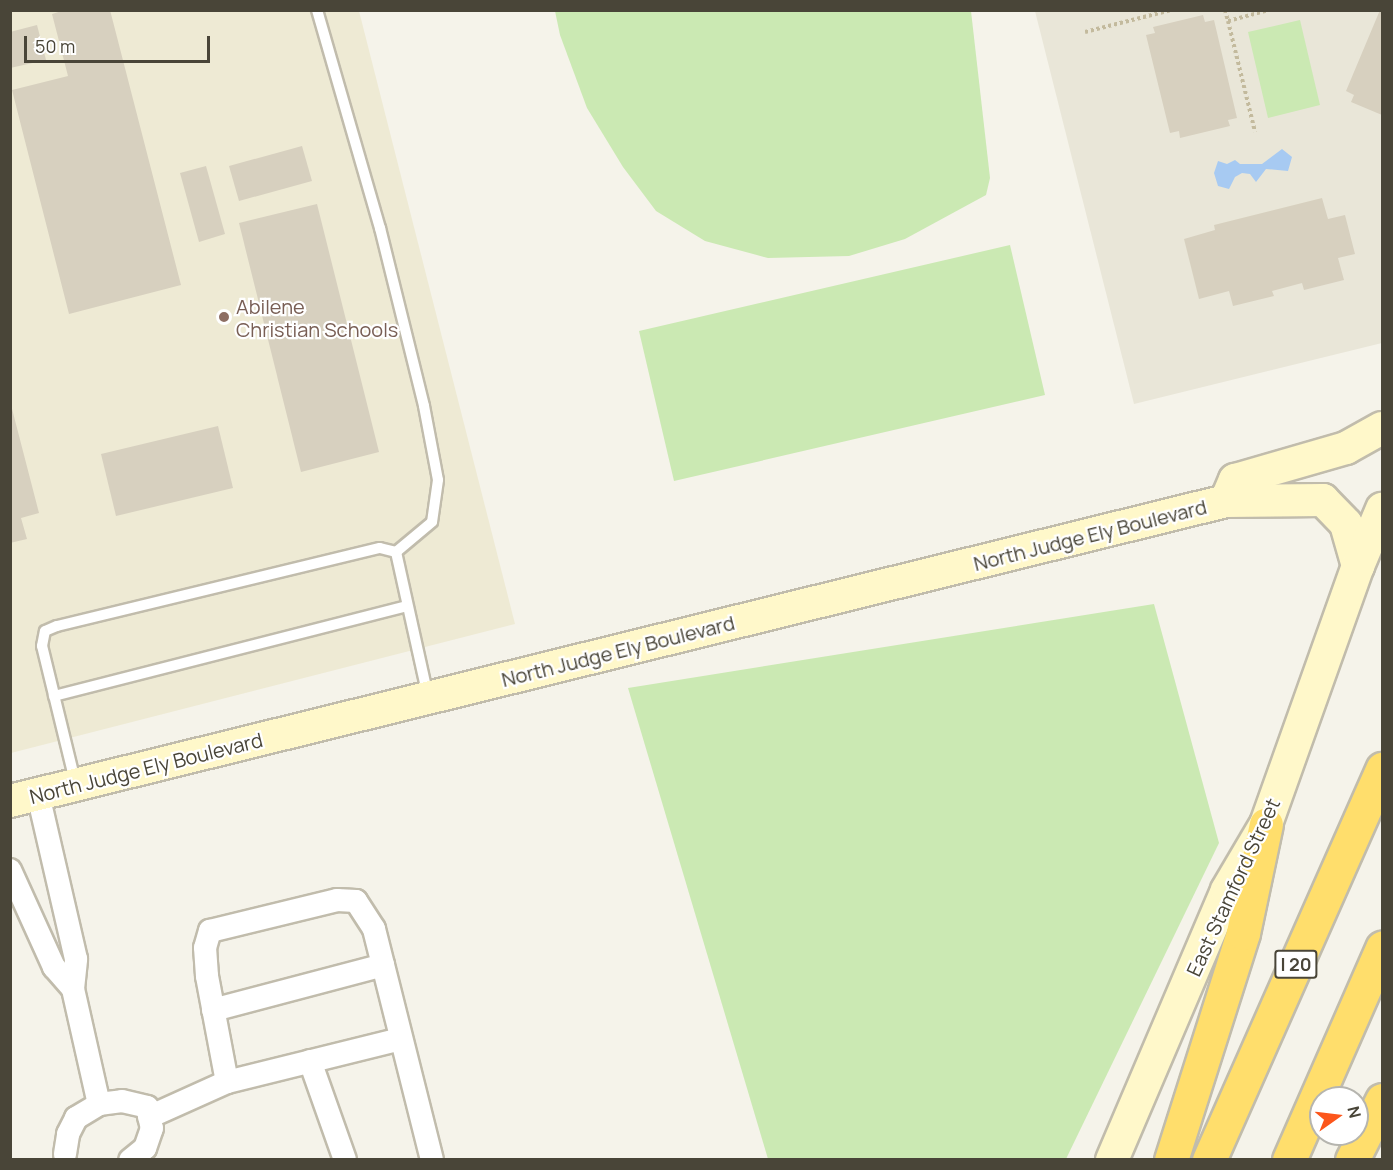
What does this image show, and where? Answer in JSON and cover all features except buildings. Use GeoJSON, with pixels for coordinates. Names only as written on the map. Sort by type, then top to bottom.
{"type":"FeatureCollection","features":[{"type":"Feature","properties":{"kind":"highway","name":"I 20"},"geometry":{"type":"LineString","coordinates":[[1209,1160],[1383,768]]}},
{"type":"Feature","properties":{"kind":"highway"},"geometry":{"type":"LineString","coordinates":[[1171,1160],[1243,933],[1266,824]]}},
{"type":"Feature","properties":{"kind":"highway"},"geometry":{"type":"LineString","coordinates":[[1290,1160],[1383,948]]}},
{"type":"Feature","properties":{"kind":"highway"},"geometry":{"type":"LineString","coordinates":[[1352,1160],[1383,1100]]}},
{"type":"Feature","properties":{"kind":"street","name":"North Judge Ely Boulevard"},"geometry":{"type":"LineString","coordinates":[[1226,501],[1235,480],[1346,448],[1383,428]]}},
{"type":"Feature","properties":{"kind":"street","name":"North Judge Ely Boulevard"},"geometry":{"type":"LineString","coordinates":[[24,798],[1226,501],[1323,500],[1346,524],[1358,566]]}},
{"type":"Feature","properties":{"kind":"street","name":"East Stamford Street"},"geometry":{"type":"LineString","coordinates":[[1112,1160],[1227,890],[1266,824],[1358,566],[1383,510]]}},
{"type":"Feature","properties":{"kind":"street"},"geometry":{"type":"LineString","coordinates":[[24,798],[76,959],[73,989],[99,1104]]}},
{"type":"Feature","properties":{"kind":"street"},"geometry":{"type":"LineString","coordinates":[[10,870],[54,967],[73,989]]}},
{"type":"Feature","properties":{"kind":"street"},"geometry":{"type":"LineString","coordinates":[[227,1082],[213,1010],[205,948],[210,931],[336,900],[356,901],[368,915],[383,964],[432,1160]]}},
{"type":"Feature","properties":{"kind":"street"},"geometry":{"type":"LineString","coordinates":[[213,1010],[383,964]]}},
{"type":"Feature","properties":{"kind":"street"},"geometry":{"type":"LineString","coordinates":[[149,1118],[227,1082],[401,1039]]}},
{"type":"Feature","properties":{"kind":"street"},"geometry":{"type":"LineString","coordinates":[[310,1062],[345,1160]]}},
{"type":"Feature","properties":{"kind":"street"},"geometry":{"type":"LineString","coordinates":[[64,1158],[68,1134],[76,1118],[99,1104],[122,1101],[147,1107],[152,1128],[145,1148],[130,1160]]}},
{"type":"Feature","properties":{"kind":"lane"},"geometry":{"type":"LineString","coordinates":[[317,10],[380,228],[424,406],[438,480],[432,522],[396,552]]}},
{"type":"Feature","properties":{"kind":"lane"},"geometry":{"type":"LineString","coordinates":[[76,785],[42,646],[45,632],[57,626],[380,548],[396,552]]}},
{"type":"Feature","properties":{"kind":"lane"},"geometry":{"type":"LineString","coordinates":[[396,552],[428,699]]}},
{"type":"Feature","properties":{"kind":"lane"},"geometry":{"type":"LineString","coordinates":[[54,696],[407,606]]}},
{"type":"Feature","properties":{"kind":"path"},"geometry":{"type":"LineString","coordinates":[[1085,32],[1171,10]]}},
{"type":"Feature","properties":{"kind":"path"},"geometry":{"type":"LineString","coordinates":[[1225,10],[1255,132]]}},
{"type":"Feature","properties":{"kind":"path"},"geometry":{"type":"LineString","coordinates":[[1228,21],[1269,10]]}},
{"type":"Feature","properties":{"kind":"shaded area","name":"Abilene Christian Schools"},"geometry":{"type":"Polygon","coordinates":[[[11,11],[359,11],[515,624],[11,753],[11,11]]]}},
{"type":"Feature","properties":{"kind":"shaded area"},"geometry":{"type":"Polygon","coordinates":[[[1035,11],[1382,11],[1382,343],[1134,404],[1035,11]]]}},
{"type":"Feature","properties":{"kind":"green space"},"geometry":{"type":"Polygon","coordinates":[[[555,11],[971,11],[990,178],[986,195],[905,239],[849,256],[768,258],[705,241],[656,211],[623,167],[587,108],[560,35],[555,11]]]}},
{"type":"Feature","properties":{"kind":"green space"},"geometry":{"type":"Polygon","coordinates":[[[1300,20],[1320,105],[1268,118],[1248,32],[1300,20]]]}},
{"type":"Feature","properties":{"kind":"green space"},"geometry":{"type":"Polygon","coordinates":[[[1010,245],[1045,395],[674,481],[639,331],[1010,245]]]}},
{"type":"Feature","properties":{"kind":"green space"},"geometry":{"type":"Polygon","coordinates":[[[1154,604],[1219,843],[1066,1159],[768,1159],[628,688],[1154,604]]]}},
{"type":"Feature","properties":{"kind":"water"},"geometry":{"type":"Polygon","coordinates":[[[1282,149],[1292,157],[1288,171],[1266,169],[1256,182],[1250,174],[1242,173],[1235,177],[1229,189],[1218,186],[1214,173],[1218,161],[1227,164],[1235,160],[1240,164],[1262,164],[1282,149]]]}},
{"type":"Feature","properties":{"kind":"place","name":"Abilene Christian Schools"},"geometry":{"type":"Point","coordinates":[224,317]}}]}
